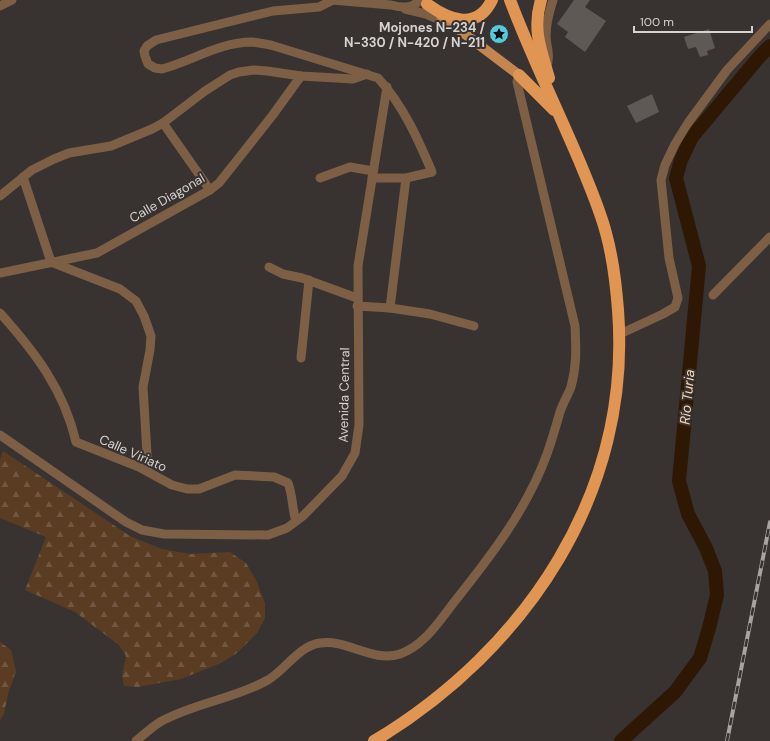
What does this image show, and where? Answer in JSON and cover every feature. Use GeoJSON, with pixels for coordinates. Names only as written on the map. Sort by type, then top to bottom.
{"type":"FeatureCollection","features":[{"type":"Feature","properties":{"kind":"highway"},"geometry":{"type":"LineString","coordinates":[[423,1],[444,15],[462,20],[480,16],[492,0]]}},
{"type":"Feature","properties":{"kind":"highway"},"geometry":{"type":"LineString","coordinates":[[374,741],[427,706],[460,678],[508,628],[533,597],[558,561],[581,519],[597,480],[609,439],[616,405],[620,334],[616,285],[606,234],[592,191],[522,32],[510,0]]}},
{"type":"Feature","properties":{"kind":"highway"},"geometry":{"type":"LineString","coordinates":[[541,0],[538,11],[537,28],[539,45],[550,81],[550,95]]}},
{"type":"Feature","properties":{"kind":"highway"},"geometry":{"type":"LineString","coordinates":[[519,75],[559,115]]}},
{"type":"Feature","properties":{"kind":"main road"},"geometry":{"type":"LineString","coordinates":[[423,1],[519,75]]}},
{"type":"Feature","properties":{"kind":"street"},"geometry":{"type":"LineString","coordinates":[[0,6],[12,0]]}},
{"type":"Feature","properties":{"kind":"street"},"geometry":{"type":"LineString","coordinates":[[320,178],[350,167],[372,175],[406,178],[432,172],[405,116],[387,87],[378,78],[274,46],[252,42],[228,45],[162,69],[148,64],[144,51],[147,46],[156,40],[196,31],[273,10],[319,7],[333,0],[399,3],[413,6],[423,1]]}},
{"type":"Feature","properties":{"kind":"street"},"geometry":{"type":"LineString","coordinates":[[546,68],[549,59],[547,28],[553,0]]}},
{"type":"Feature","properties":{"kind":"street"},"geometry":{"type":"LineString","coordinates":[[399,3],[454,26]]}},
{"type":"Feature","properties":{"kind":"street"},"geometry":{"type":"LineString","coordinates":[[620,334],[675,307],[678,298],[669,258],[661,180],[665,165],[675,144],[688,123],[722,76],[770,24]]}},
{"type":"Feature","properties":{"kind":"street"},"geometry":{"type":"LineString","coordinates":[[0,196],[32,170],[54,159],[69,153],[111,146],[139,135],[163,123],[205,90],[230,75],[254,70],[301,76],[353,79],[367,74]]}},
{"type":"Feature","properties":{"kind":"street"},"geometry":{"type":"LineString","coordinates":[[136,741],[149,730],[169,718],[238,693],[268,680],[302,650],[315,644],[330,642],[339,643],[384,656],[400,654],[410,649],[430,633],[477,574],[507,532],[526,499],[547,454],[561,410],[571,387],[577,358],[574,326],[517,82],[519,75]]}},
{"type":"Feature","properties":{"kind":"street","name":"Calle Diagonal"},"geometry":{"type":"LineString","coordinates":[[0,273],[97,253],[210,190],[219,183],[272,116],[301,76]]}},
{"type":"Feature","properties":{"kind":"street","name":"Avenida Central"},"geometry":{"type":"LineString","coordinates":[[0,435],[126,522],[149,532],[164,534],[268,535],[286,528],[302,516],[342,476],[355,453],[359,425],[357,302],[358,266],[387,87]]}},
{"type":"Feature","properties":{"kind":"street"},"geometry":{"type":"LineString","coordinates":[[163,123],[210,190]]}},
{"type":"Feature","properties":{"kind":"street"},"geometry":{"type":"LineString","coordinates":[[23,177],[51,262],[120,289],[136,301],[144,316],[151,336],[143,387],[148,471]]}},
{"type":"Feature","properties":{"kind":"street"},"geometry":{"type":"LineString","coordinates":[[390,308],[406,178]]}},
{"type":"Feature","properties":{"kind":"street"},"geometry":{"type":"LineString","coordinates":[[713,296],[770,237]]}},
{"type":"Feature","properties":{"kind":"street"},"geometry":{"type":"LineString","coordinates":[[269,267],[283,274],[309,280],[357,302],[430,314],[474,326]]}},
{"type":"Feature","properties":{"kind":"street"},"geometry":{"type":"LineString","coordinates":[[301,358],[309,280]]}},
{"type":"Feature","properties":{"kind":"street","name":"Calle Viriato"},"geometry":{"type":"LineString","coordinates":[[0,313],[37,356],[61,398],[73,429],[76,442],[148,471],[172,484],[187,489],[199,489],[235,475],[274,478],[288,484],[296,521]]}},
{"type":"Feature","properties":{"kind":"green space"},"geometry":{"type":"Polygon","coordinates":[[[3,451],[130,536],[162,549],[190,554],[230,552],[246,563],[256,580],[265,603],[265,618],[257,633],[237,653],[221,663],[181,679],[138,687],[124,686],[122,675],[126,656],[119,645],[75,612],[25,590],[46,537],[0,518],[0,460],[3,451]]]}},
{"type":"Feature","properties":{"kind":"green space"},"geometry":{"type":"Polygon","coordinates":[[[0,642],[11,650],[16,671],[8,694],[4,714],[0,720],[0,642]]]}},
{"type":"Feature","properties":{"kind":"building"},"geometry":{"type":"Polygon","coordinates":[[[574,0],[590,0],[585,7],[606,21],[585,52],[565,37],[568,32],[557,24],[574,0]]]}},
{"type":"Feature","properties":{"kind":"building"},"geometry":{"type":"Polygon","coordinates":[[[709,29],[715,48],[707,51],[708,55],[700,57],[696,47],[688,49],[684,37],[709,29]]]}},
{"type":"Feature","properties":{"kind":"building"},"geometry":{"type":"Polygon","coordinates":[[[652,94],[659,112],[636,123],[627,106],[652,94]]]}},
{"type":"Feature","properties":{"kind":"waterway","name":"Río Turia"},"geometry":{"type":"LineString","coordinates":[[621,741],[675,692],[700,658],[717,595],[715,571],[706,548],[688,514],[679,481],[699,266],[676,178],[681,160],[692,137],[770,46]]}},
{"type":"Feature","properties":{"kind":"railway"},"geometry":{"type":"LineString","coordinates":[[727,741],[770,522]]}},
{"type":"Feature","properties":{"kind":"place","name":"Mojones N-234 / N-330 / N-420 / N-211"},"geometry":{"type":"Point","coordinates":[499,34]}}]}
